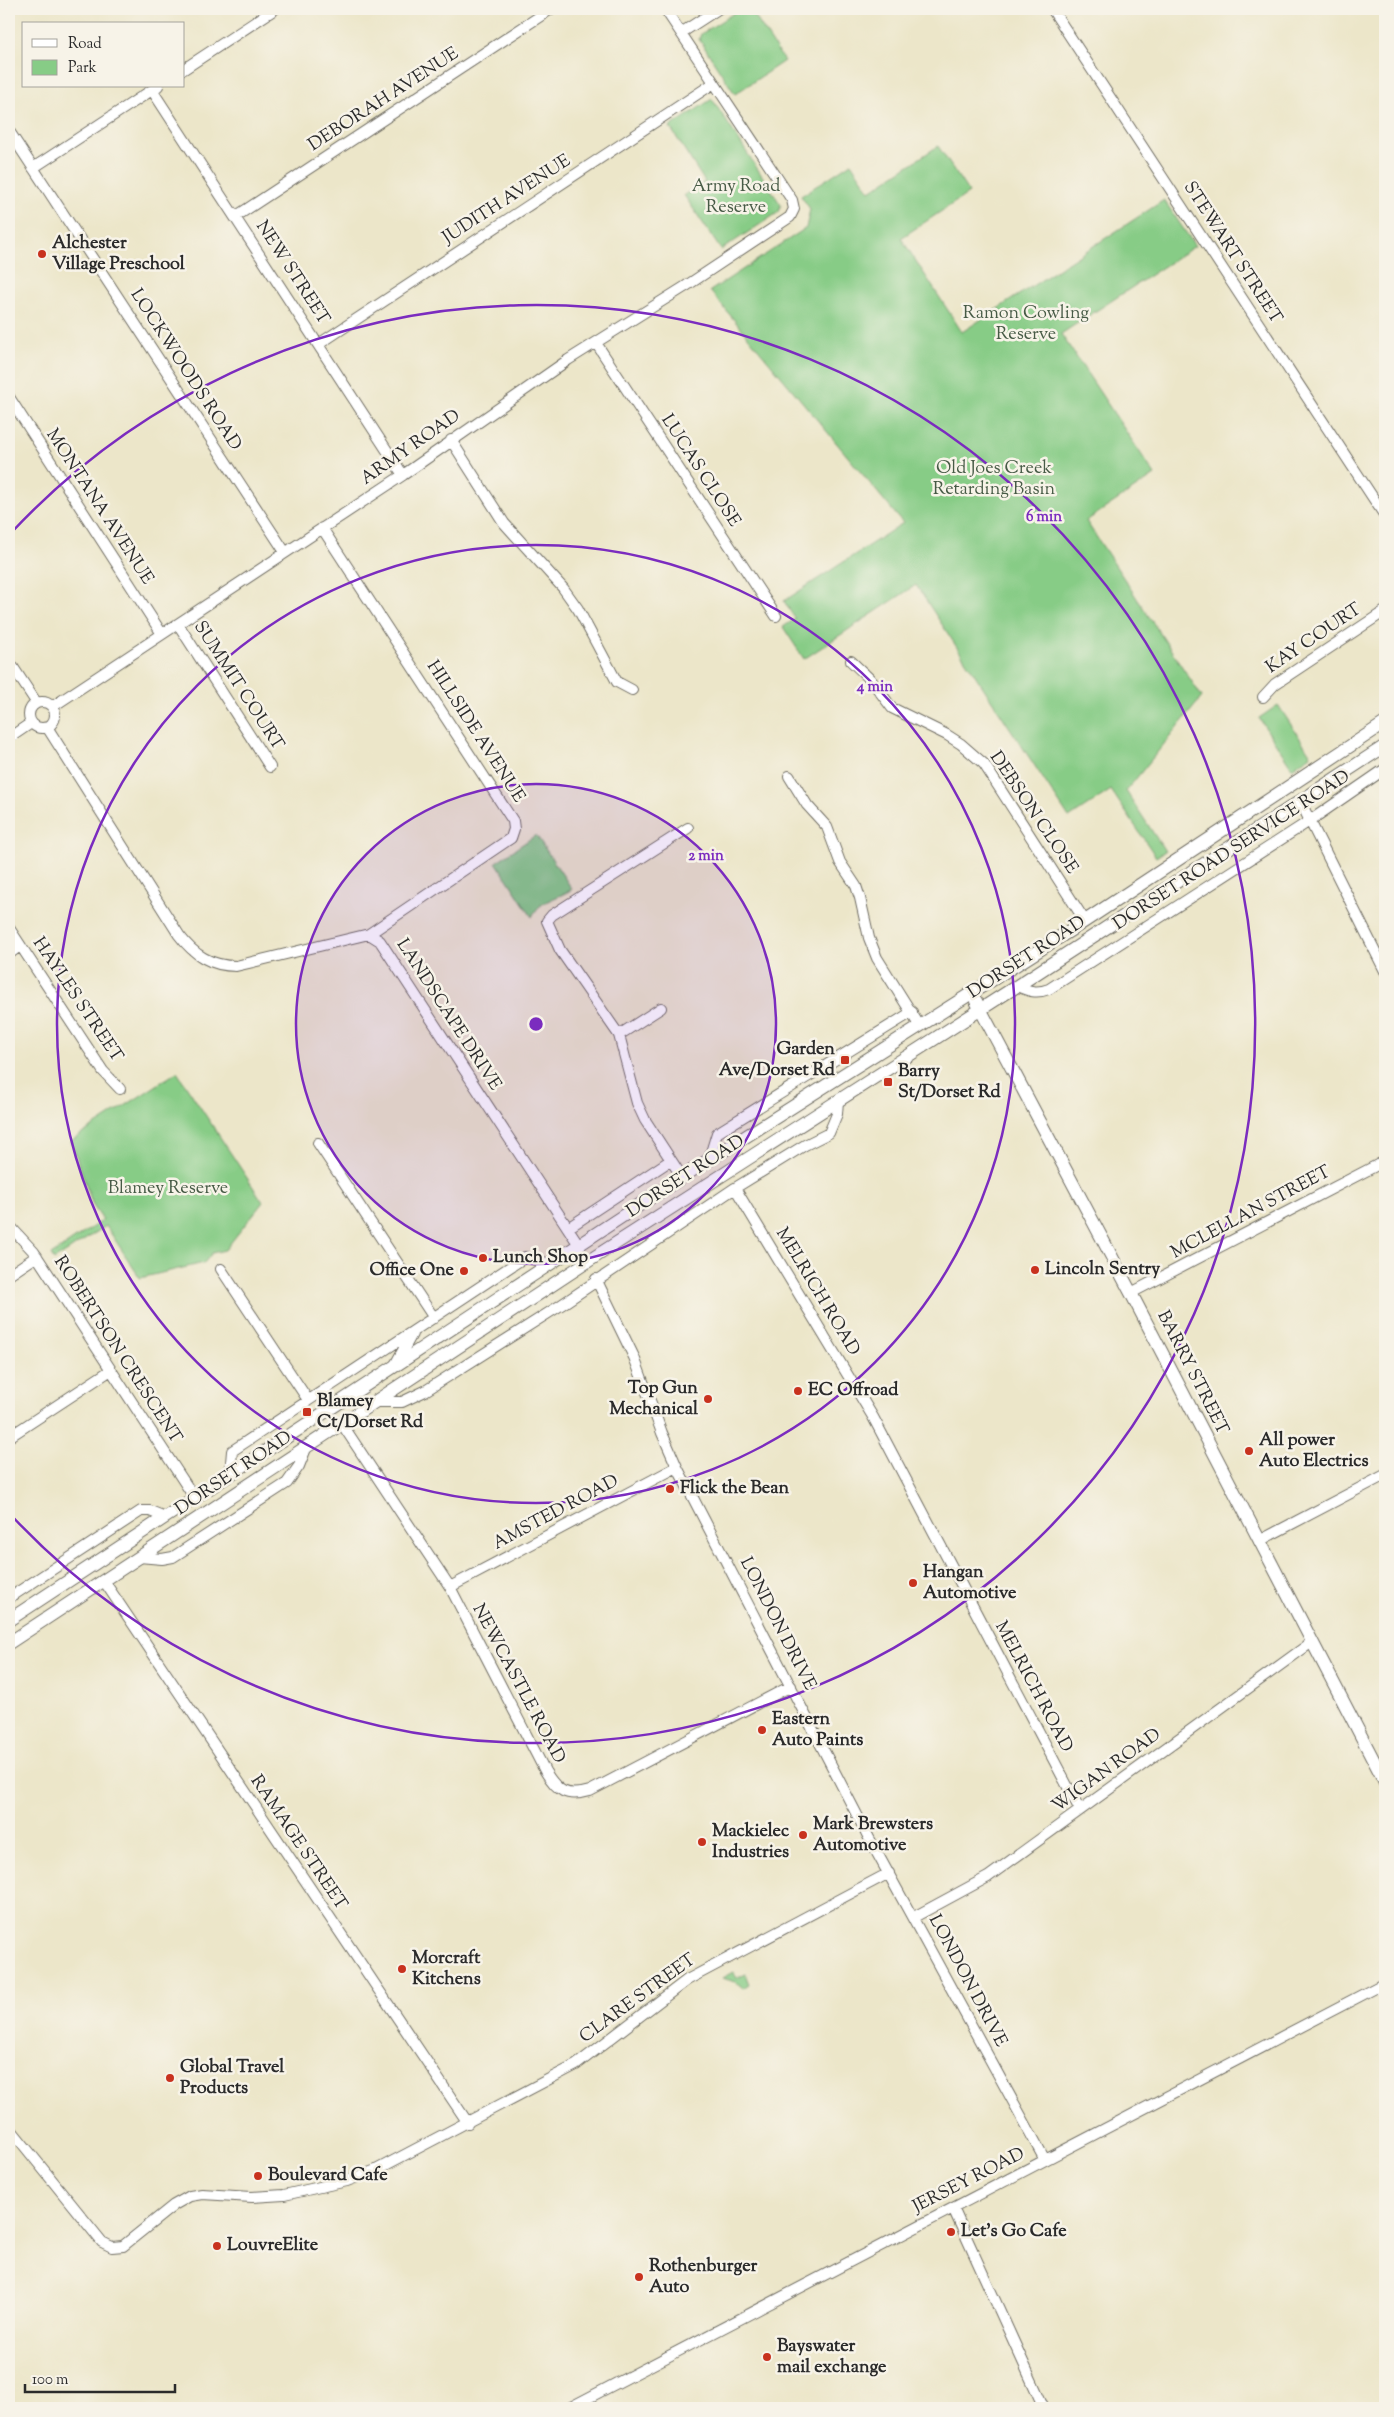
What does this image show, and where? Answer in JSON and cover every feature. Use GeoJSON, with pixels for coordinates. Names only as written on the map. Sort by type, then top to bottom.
{"type":"FeatureCollection","features":[{"type":"Feature","properties":{"kind":"main road","name":"DORSET ROAD"},"geometry":{"type":"LineString","coordinates":[[9,1620],[709,1159],[1085,921],[1385,723]]}},
{"type":"Feature","properties":{"kind":"main road","name":"DORSET ROAD"},"geometry":{"type":"LineString","coordinates":[[9,1643],[590,1260],[1017,986],[1385,746]]}},
{"type":"Feature","properties":{"kind":"main road","name":"BARRY STREET"},"geometry":{"type":"LineString","coordinates":[[971,993],[1131,1293],[1259,1541],[1384,1776]]}},
{"type":"Feature","properties":{"kind":"main road"},"geometry":{"type":"LineString","coordinates":[[820,1089],[838,1101]]}},
{"type":"Feature","properties":{"kind":"main road"},"geometry":{"type":"LineString","coordinates":[[579,1244],[590,1260]]}},
{"type":"Feature","properties":{"kind":"main road"},"geometry":{"type":"LineString","coordinates":[[194,1498],[205,1514]]}},
{"type":"Feature","properties":{"kind":"main road"},"geometry":{"type":"LineString","coordinates":[[93,1564],[104,1581]]}},
{"type":"Feature","properties":{"kind":"street"},"geometry":{"type":"LineString","coordinates":[[185,68],[275,9]]}},
{"type":"Feature","properties":{"kind":"street","name":"DEBORAH AVENUE"},"geometry":{"type":"LineString","coordinates":[[235,217],[551,9]]}},
{"type":"Feature","properties":{"kind":"street"},"geometry":{"type":"LineString","coordinates":[[665,9],[714,83]]}},
{"type":"Feature","properties":{"kind":"street"},"geometry":{"type":"LineString","coordinates":[[681,33],[718,9]]}},
{"type":"Feature","properties":{"kind":"street","name":"STEWART STREET"},"geometry":{"type":"LineString","coordinates":[[1052,9],[1385,516]]}},
{"type":"Feature","properties":{"kind":"street","name":"ARMY ROAD"},"geometry":{"type":"LineString","coordinates":[[52,707],[403,475],[568,360],[790,217],[794,209],[792,200],[714,83]]}},
{"type":"Feature","properties":{"kind":"street","name":"JUDITH AVENUE"},"geometry":{"type":"LineString","coordinates":[[319,344],[714,83]]}},
{"type":"Feature","properties":{"kind":"street"},"geometry":{"type":"LineString","coordinates":[[33,168],[155,88]]}},
{"type":"Feature","properties":{"kind":"street","name":"NEW STREET"},"geometry":{"type":"LineString","coordinates":[[155,88],[235,217],[403,475]]}},
{"type":"Feature","properties":{"kind":"street","name":"LOCKWOODS ROAD"},"geometry":{"type":"LineString","coordinates":[[9,131],[286,552]]}},
{"type":"Feature","properties":{"kind":"street","name":"LUCAS CLOSE"},"geometry":{"type":"LineString","coordinates":[[596,343],[776,616]]}},
{"type":"Feature","properties":{"kind":"street","name":"MONTANA AVENUE"},"geometry":{"type":"LineString","coordinates":[[9,397],[162,634]]}},
{"type":"Feature","properties":{"kind":"street"},"geometry":{"type":"LineString","coordinates":[[451,440],[504,523],[563,588],[578,609],[616,682],[632,690]]}},
{"type":"Feature","properties":{"kind":"street","name":"HILLSIDE AVENUE"},"geometry":{"type":"LineString","coordinates":[[322,528],[513,821],[514,829],[512,838],[369,934]]}},
{"type":"Feature","properties":{"kind":"street","name":"KAY COURT"},"geometry":{"type":"LineString","coordinates":[[1263,697],[1275,684],[1385,611]]}},
{"type":"Feature","properties":{"kind":"street","name":"SUMMIT COURT"},"geometry":{"type":"LineString","coordinates":[[178,624],[270,767]]}},
{"type":"Feature","properties":{"kind":"street"},"geometry":{"type":"LineString","coordinates":[[9,661],[36,702]]}},
{"type":"Feature","properties":{"kind":"street","name":"DEBSON CLOSE"},"geometry":{"type":"LineString","coordinates":[[851,661],[871,680],[892,708],[947,735],[961,744],[984,764],[1085,921]]}},
{"type":"Feature","properties":{"kind":"street"},"geometry":{"type":"LineString","coordinates":[[36,702],[45,702],[52,707],[54,718],[47,727],[36,726],[31,723],[29,712],[36,702]]}},
{"type":"Feature","properties":{"kind":"street"},"geometry":{"type":"LineString","coordinates":[[9,738],[31,723]]}},
{"type":"Feature","properties":{"kind":"street","name":"LANDSCAPE DRIVE"},"geometry":{"type":"LineString","coordinates":[[47,727],[179,935],[203,959],[226,966],[236,966],[369,934],[380,941],[579,1244]]}},
{"type":"Feature","properties":{"kind":"street","name":"DORSET ROAD SERVICE ROAD"},"geometry":{"type":"LineString","coordinates":[[1017,986],[1029,992],[1040,992],[1049,989],[1311,820],[1385,768]]}},
{"type":"Feature","properties":{"kind":"street"},"geometry":{"type":"LineString","coordinates":[[789,776],[806,805],[827,827],[840,862],[856,886],[869,938],[878,958],[920,1025]]}},
{"type":"Feature","properties":{"kind":"street"},"geometry":{"type":"LineString","coordinates":[[1300,801],[1311,820],[1372,949],[1385,971]]}},
{"type":"Feature","properties":{"kind":"street"},"geometry":{"type":"LineString","coordinates":[[682,1177],[645,1120],[637,1103],[619,1035],[560,950],[547,921],[552,915],[688,828]]}},
{"type":"Feature","properties":{"kind":"street","name":"HAYLES STREET"},"geometry":{"type":"LineString","coordinates":[[9,928],[103,1071],[120,1089]]}},
{"type":"Feature","properties":{"kind":"street"},"geometry":{"type":"LineString","coordinates":[[9,954],[20,946]]}},
{"type":"Feature","properties":{"kind":"street"},"geometry":{"type":"LineString","coordinates":[[619,1035],[661,1008]]}},
{"type":"Feature","properties":{"kind":"street"},"geometry":{"type":"LineString","coordinates":[[709,1159],[717,1133],[912,1012]]}},
{"type":"Feature","properties":{"kind":"street"},"geometry":{"type":"LineString","coordinates":[[375,1402],[402,1402],[425,1391],[561,1305],[596,1279],[735,1188],[805,1145],[829,1133],[837,1114],[838,1101]]}},
{"type":"Feature","properties":{"kind":"street"},"geometry":{"type":"LineString","coordinates":[[318,1143],[434,1318]]}},
{"type":"Feature","properties":{"kind":"street"},"geometry":{"type":"LineString","coordinates":[[568,1228],[671,1160]]}},
{"type":"Feature","properties":{"kind":"street","name":"MCLELLAN STREET"},"geometry":{"type":"LineString","coordinates":[[1131,1293],[1385,1161]]}},
{"type":"Feature","properties":{"kind":"street","name":"MELRICH ROAD"},"geometry":{"type":"LineString","coordinates":[[735,1188],[873,1417],[1080,1810]]}},
{"type":"Feature","properties":{"kind":"street","name":"ROBERTSON CRESCENT"},"geometry":{"type":"LineString","coordinates":[[9,1225],[37,1256],[194,1498]]}},
{"type":"Feature","properties":{"kind":"street"},"geometry":{"type":"LineString","coordinates":[[9,1275],[37,1256]]}},
{"type":"Feature","properties":{"kind":"street"},"geometry":{"type":"LineString","coordinates":[[230,1474],[232,1451],[308,1400],[525,1258],[550,1264]]}},
{"type":"Feature","properties":{"kind":"street"},"geometry":{"type":"LineString","coordinates":[[221,1269],[308,1400]]}},
{"type":"Feature","properties":{"kind":"street","name":"LONDON DRIVE"},"geometry":{"type":"LineString","coordinates":[[596,1279],[634,1357],[662,1433],[677,1467],[889,1873],[1045,2160]]}},
{"type":"Feature","properties":{"kind":"street"},"geometry":{"type":"LineString","coordinates":[[394,1366],[414,1332]]}},
{"type":"Feature","properties":{"kind":"street"},"geometry":{"type":"LineString","coordinates":[[9,1437],[111,1370]]}},
{"type":"Feature","properties":{"kind":"street","name":"NEWCASTLE ROAD"},"geometry":{"type":"LineString","coordinates":[[342,1424],[450,1587],[554,1785],[575,1795],[590,1790],[791,1686]]}},
{"type":"Feature","properties":{"kind":"street"},"geometry":{"type":"LineString","coordinates":[[139,1557],[162,1560],[173,1557],[287,1484],[300,1466],[307,1446]]}},
{"type":"Feature","properties":{"kind":"street","name":"AMSTED ROAD"},"geometry":{"type":"LineString","coordinates":[[450,1587],[677,1467]]}},
{"type":"Feature","properties":{"kind":"street"},"geometry":{"type":"LineString","coordinates":[[1259,1541],[1385,1475]]}},
{"type":"Feature","properties":{"kind":"street"},"geometry":{"type":"LineString","coordinates":[[9,1598],[141,1511],[150,1511],[165,1517]]}},
{"type":"Feature","properties":{"kind":"street","name":"RAMAGE STREET"},"geometry":{"type":"LineString","coordinates":[[104,1581],[468,2123]]}},
{"type":"Feature","properties":{"kind":"street","name":"WIGAN ROAD"},"geometry":{"type":"LineString","coordinates":[[914,1916],[988,1877],[1312,1642]]}},
{"type":"Feature","properties":{"kind":"street","name":"CLARE STREET"},"geometry":{"type":"LineString","coordinates":[[9,2127],[102,2242],[112,2247],[123,2246],[174,2205],[190,2196],[202,2194],[252,2198],[284,2195],[347,2181],[408,2154],[576,2065],[687,1980],[889,1873]]}},
{"type":"Feature","properties":{"kind":"street","name":"JERSEY ROAD"},"geometry":{"type":"LineString","coordinates":[[568,2408],[1385,1983]]}},
{"type":"Feature","properties":{"kind":"street"},"geometry":{"type":"LineString","coordinates":[[953,2208],[1044,2408]]}},
{"type":"Feature","properties":{"kind":"green space"},"geometry":{"type":"Polygon","coordinates":[[[740,9],[750,9],[784,61],[735,94],[699,39],[701,34],[740,9]]]}},
{"type":"Feature","properties":{"kind":"green space","name":"Army Road Reserve"},"geometry":{"type":"Polygon","coordinates":[[[712,99],[781,205],[779,212],[721,250],[684,195],[705,182],[670,127],[712,99]]]}},
{"type":"Feature","properties":{"kind":"green space","name":"Old Joes Creek Retarding Basin"},"geometry":{"type":"Polygon","coordinates":[[[938,146],[969,193],[901,238],[962,332],[1164,200],[1195,246],[1061,334],[1155,475],[1086,521],[1202,697],[1126,791],[1165,851],[1156,857],[1111,790],[1069,818],[916,585],[804,659],[783,627],[795,619],[784,601],[903,523],[710,291],[806,228],[810,209],[801,196],[851,163],[870,191],[938,146]]]}},
{"type":"Feature","properties":{"kind":"green space"},"geometry":{"type":"Polygon","coordinates":[[[1278,705],[1311,755],[1292,768],[1259,718],[1278,705]]]}},
{"type":"Feature","properties":{"kind":"green space"},"geometry":{"type":"Polygon","coordinates":[[[536,835],[572,889],[544,903],[535,911],[532,917],[496,862],[536,835]]]}},
{"type":"Feature","properties":{"kind":"green space","name":"Blamey Reserve"},"geometry":{"type":"Polygon","coordinates":[[[177,1072],[263,1202],[225,1250],[212,1253],[204,1263],[140,1278],[106,1226],[54,1260],[51,1255],[103,1220],[92,1203],[71,1141],[177,1072]]]}},
{"type":"Feature","properties":{"kind":"green space"},"geometry":{"type":"Polygon","coordinates":[[[733,1972],[737,1978],[745,1974],[749,1984],[743,1988],[736,1982],[722,1978],[733,1972]]]}},
{"type":"Feature","properties":{"kind":"place","name":"Alchester Village Preschool"},"geometry":{"type":"Point","coordinates":[42,254]}},
{"type":"Feature","properties":{"kind":"place","name":"Garden Ave/Dorset Rd"},"geometry":{"type":"Point","coordinates":[845,1060]}},
{"type":"Feature","properties":{"kind":"place","name":"Barry St/Dorset Rd"},"geometry":{"type":"Point","coordinates":[888,1082]}},
{"type":"Feature","properties":{"kind":"place","name":"Lunch Shop"},"geometry":{"type":"Point","coordinates":[483,1258]}},
{"type":"Feature","properties":{"kind":"place","name":"Lincoln Sentry"},"geometry":{"type":"Point","coordinates":[1035,1270]}},
{"type":"Feature","properties":{"kind":"place","name":"Office One"},"geometry":{"type":"Point","coordinates":[464,1271]}},
{"type":"Feature","properties":{"kind":"place","name":"EC Offroad"},"geometry":{"type":"Point","coordinates":[798,1391]}},
{"type":"Feature","properties":{"kind":"place","name":"Top Gun Mechanical"},"geometry":{"type":"Point","coordinates":[708,1399]}},
{"type":"Feature","properties":{"kind":"place","name":"Blamey Ct/Dorset Rd"},"geometry":{"type":"Point","coordinates":[307,1412]}},
{"type":"Feature","properties":{"kind":"place","name":"All power Auto Electrics"},"geometry":{"type":"Point","coordinates":[1249,1451]}},
{"type":"Feature","properties":{"kind":"place","name":"Flick the Bean"},"geometry":{"type":"Point","coordinates":[670,1489]}},
{"type":"Feature","properties":{"kind":"place","name":"Hangan Automotive"},"geometry":{"type":"Point","coordinates":[913,1583]}},
{"type":"Feature","properties":{"kind":"place","name":"Eastern Auto Paints"},"geometry":{"type":"Point","coordinates":[762,1730]}},
{"type":"Feature","properties":{"kind":"place","name":"Mark Brewsters Automotive"},"geometry":{"type":"Point","coordinates":[803,1835]}},
{"type":"Feature","properties":{"kind":"place","name":"Mackielec Industries"},"geometry":{"type":"Point","coordinates":[702,1842]}},
{"type":"Feature","properties":{"kind":"place","name":"Morcraft Kitchens"},"geometry":{"type":"Point","coordinates":[402,1969]}},
{"type":"Feature","properties":{"kind":"place","name":"Global Travel Products"},"geometry":{"type":"Point","coordinates":[170,2078]}},
{"type":"Feature","properties":{"kind":"place","name":"Boulevard Cafe"},"geometry":{"type":"Point","coordinates":[258,2176]}},
{"type":"Feature","properties":{"kind":"place","name":"Let's Go Cafe"},"geometry":{"type":"Point","coordinates":[951,2232]}},
{"type":"Feature","properties":{"kind":"place","name":"LouvreElite"},"geometry":{"type":"Point","coordinates":[217,2246]}},
{"type":"Feature","properties":{"kind":"place","name":"Rothenburger Auto"},"geometry":{"type":"Point","coordinates":[639,2277]}},
{"type":"Feature","properties":{"kind":"place","name":"Bayswater mail exchange"},"geometry":{"type":"Point","coordinates":[767,2357]}},
{"type":"Feature","properties":{"kind":"park label","name":"Ramon Cowling Reserve"},"geometry":{"type":"Point","coordinates":[1026,324]}}]}
